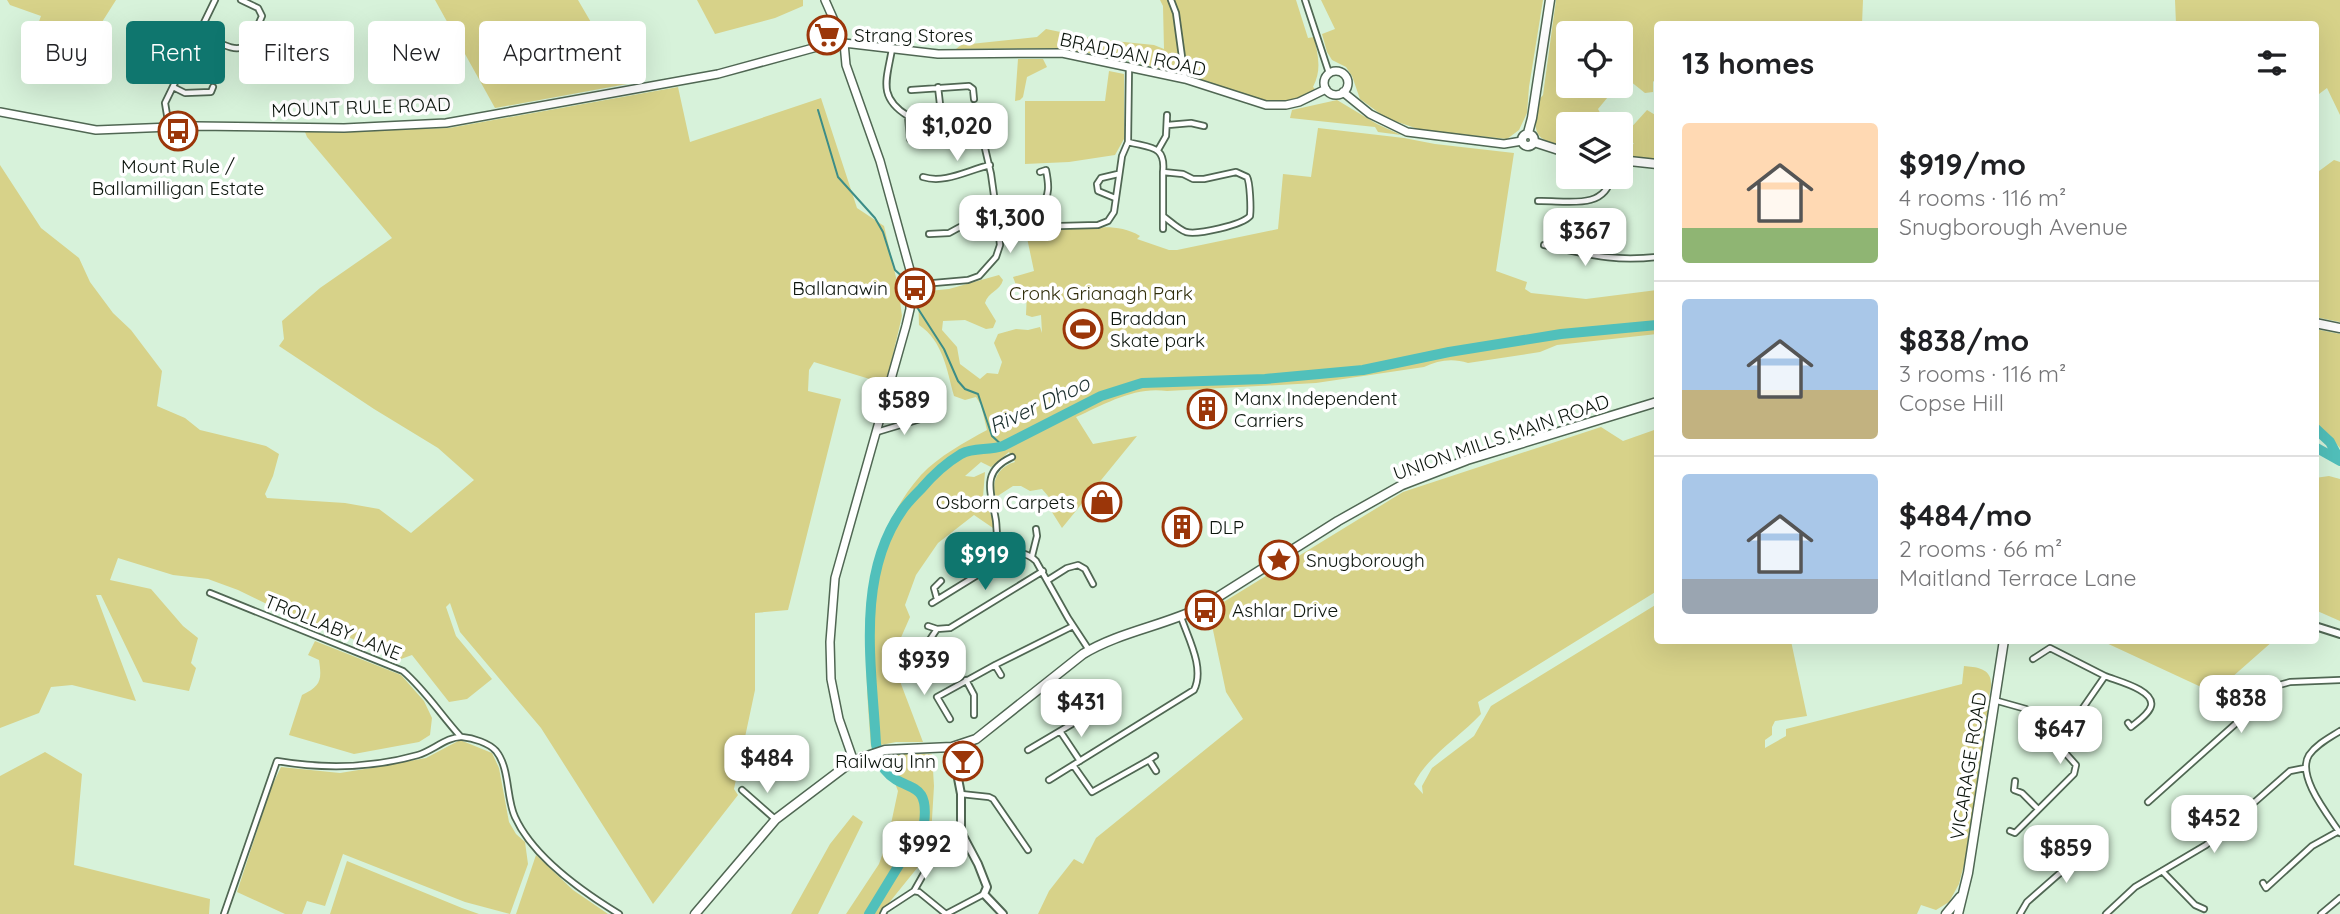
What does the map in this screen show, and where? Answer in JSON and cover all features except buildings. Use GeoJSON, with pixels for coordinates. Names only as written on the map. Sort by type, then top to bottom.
{"type":"FeatureCollection","features":[{"type":"Feature","properties":{"kind":"highway"},"geometry":{"type":"LineString","coordinates":[[1550,0],[1532,118],[1525,137],[1534,136],[1534,142],[1556,149]]}},
{"type":"Feature","properties":{"kind":"highway"},"geometry":{"type":"LineString","coordinates":[[1633,161],[1654,164]]}},
{"type":"Feature","properties":{"kind":"highway"},"geometry":{"type":"LineString","coordinates":[[2319,324],[2340,328]]}},
{"type":"Feature","properties":{"kind":"highway","name":"UNION MILLS MAIN ROAD"},"geometry":{"type":"LineString","coordinates":[[695,914],[776,820],[792,805],[857,760],[885,750],[953,747],[976,739],[1089,650],[1181,617],[1223,595],[1338,521],[1402,485],[1467,460],[1654,403]]}},
{"type":"Feature","properties":{"kind":"highway","name":"VICARAGE ROAD"},"geometry":{"type":"LineString","coordinates":[[1958,914],[1968,873],[2003,644]]}},
{"type":"Feature","properties":{"kind":"highway","name":"VICARAGE ROAD"},"geometry":{"type":"LineString","coordinates":[[1949,914],[1962,895]]}},
{"type":"Feature","properties":{"kind":"main road"},"geometry":{"type":"LineString","coordinates":[[825,0],[844,43],[846,65],[880,161],[910,270],[911,285],[906,326],[838,564],[832,606],[832,689],[839,719],[857,760]]}},
{"type":"Feature","properties":{"kind":"main road","name":"BRADDAN ROAD"},"geometry":{"type":"LineString","coordinates":[[844,43],[938,54],[1054,52],[1129,65],[1185,79],[1266,105],[1298,102],[1326,89]]}},
{"type":"Feature","properties":{"kind":"main road","name":"MOUNT RULE ROAD"},"geometry":{"type":"LineString","coordinates":[[0,112],[96,130],[169,127],[344,128],[446,123],[718,74],[817,47],[844,43]]}},
{"type":"Feature","properties":{"kind":"main road"},"geometry":{"type":"LineString","coordinates":[[1343,92],[1347,85],[1346,77],[1336,71],[1329,73],[1324,82],[1326,89],[1332,94],[1343,92],[1370,114],[1407,132],[1504,145],[1525,137]]}},
{"type":"Feature","properties":{"kind":"main road"},"geometry":{"type":"LineString","coordinates":[[2319,627],[2340,634]]}},
{"type":"Feature","properties":{"kind":"main road"},"geometry":{"type":"LineString","coordinates":[[953,747],[961,794],[961,832],[978,864],[986,887],[985,894],[1003,914]]}},
{"type":"Feature","properties":{"kind":"street"},"geometry":{"type":"LineString","coordinates":[[204,21],[215,0]]}},
{"type":"Feature","properties":{"kind":"street"},"geometry":{"type":"LineString","coordinates":[[225,44],[242,49],[247,46],[262,16],[258,8],[241,0]]}},
{"type":"Feature","properties":{"kind":"street"},"geometry":{"type":"LineString","coordinates":[[1171,0],[1176,13],[1185,79]]}},
{"type":"Feature","properties":{"kind":"street"},"geometry":{"type":"LineString","coordinates":[[1305,0],[1329,73]]}},
{"type":"Feature","properties":{"kind":"street"},"geometry":{"type":"LineString","coordinates":[[892,49],[887,97],[896,109],[908,116],[941,113],[950,116],[956,131]]}},
{"type":"Feature","properties":{"kind":"street"},"geometry":{"type":"LineString","coordinates":[[995,204],[1032,201],[1041,207],[1049,219],[1060,226],[1098,225],[1108,221],[1114,212],[1118,174],[1128,142],[1129,65]]}},
{"type":"Feature","properties":{"kind":"street"},"geometry":{"type":"LineString","coordinates":[[169,127],[166,103],[174,84]]}},
{"type":"Feature","properties":{"kind":"street"},"geometry":{"type":"LineString","coordinates":[[911,90],[969,86],[973,89],[974,99]]}},
{"type":"Feature","properties":{"kind":"street"},"geometry":{"type":"LineString","coordinates":[[173,87],[185,93],[211,92]]}},
{"type":"Feature","properties":{"kind":"street"},"geometry":{"type":"LineString","coordinates":[[938,87],[941,113]]}},
{"type":"Feature","properties":{"kind":"street"},"geometry":{"type":"LineString","coordinates":[[1158,150],[1164,141],[1168,125],[1167,115]]}},
{"type":"Feature","properties":{"kind":"street"},"geometry":{"type":"LineString","coordinates":[[908,116],[910,139]]}},
{"type":"Feature","properties":{"kind":"street"},"geometry":{"type":"LineString","coordinates":[[1168,125],[1191,123],[1205,126]]}},
{"type":"Feature","properties":{"kind":"street"},"geometry":{"type":"LineString","coordinates":[[1128,142],[1158,150],[1164,158],[1163,229]]}},
{"type":"Feature","properties":{"kind":"street"},"geometry":{"type":"LineString","coordinates":[[911,285],[947,284],[979,276],[996,257],[1000,245],[998,224],[990,165],[984,144]]}},
{"type":"Feature","properties":{"kind":"street"},"geometry":{"type":"LineString","coordinates":[[923,177],[932,180],[953,177],[990,165]]}},
{"type":"Feature","properties":{"kind":"street"},"geometry":{"type":"LineString","coordinates":[[1040,172],[1046,170],[1049,186],[1046,200],[1041,207]]}},
{"type":"Feature","properties":{"kind":"street"},"geometry":{"type":"LineString","coordinates":[[1163,172],[1204,180],[1236,172],[1242,174],[1249,180],[1251,212],[1247,220],[1192,233],[1182,231],[1163,216]]}},
{"type":"Feature","properties":{"kind":"street"},"geometry":{"type":"LineString","coordinates":[[1115,198],[1098,191],[1097,184],[1101,178],[1118,174]]}},
{"type":"Feature","properties":{"kind":"street"},"geometry":{"type":"LineString","coordinates":[[1538,201],[1588,202],[1608,189]]}},
{"type":"Feature","properties":{"kind":"street"},"geometry":{"type":"LineString","coordinates":[[929,234],[949,233],[960,227],[998,224]]}},
{"type":"Feature","properties":{"kind":"street"},"geometry":{"type":"LineString","coordinates":[[1544,245],[1605,259],[1654,257]]}},
{"type":"Feature","properties":{"kind":"street"},"geometry":{"type":"LineString","coordinates":[[876,432],[927,417]]}},
{"type":"Feature","properties":{"kind":"street"},"geometry":{"type":"LineString","coordinates":[[1012,457],[1004,461],[992,474],[988,488],[999,543],[1011,551],[1034,559],[1089,650]]}},
{"type":"Feature","properties":{"kind":"street"},"geometry":{"type":"LineString","coordinates":[[1034,559],[1036,529]]}},
{"type":"Feature","properties":{"kind":"street"},"geometry":{"type":"LineString","coordinates":[[971,546],[961,551],[964,565],[972,578]]}},
{"type":"Feature","properties":{"kind":"street"},"geometry":{"type":"LineString","coordinates":[[941,581],[934,588],[934,601],[1000,561],[1011,551]]}},
{"type":"Feature","properties":{"kind":"street"},"geometry":{"type":"LineString","coordinates":[[1048,580],[1078,565],[1085,569],[1093,584]]}},
{"type":"Feature","properties":{"kind":"street"},"geometry":{"type":"LineString","coordinates":[[928,626],[937,629],[950,628],[1043,571]]}},
{"type":"Feature","properties":{"kind":"street","name":"TROLLABY LANE"},"geometry":{"type":"LineString","coordinates":[[210,593],[403,671],[418,684],[460,736],[481,742],[495,751],[502,763],[514,816],[530,841],[556,868],[619,914]]}},
{"type":"Feature","properties":{"kind":"street"},"geometry":{"type":"LineString","coordinates":[[1049,780],[1194,690],[1198,684],[1198,670],[1181,617]]}},
{"type":"Feature","properties":{"kind":"street"},"geometry":{"type":"LineString","coordinates":[[950,719],[937,697],[995,664],[1073,626]]}},
{"type":"Feature","properties":{"kind":"street"},"geometry":{"type":"LineString","coordinates":[[912,677],[923,650],[937,629]]}},
{"type":"Feature","properties":{"kind":"street"},"geometry":{"type":"LineString","coordinates":[[2033,659],[2050,648],[2105,676],[2146,692],[2151,699],[2151,706],[2131,727]]}},
{"type":"Feature","properties":{"kind":"street"},"geometry":{"type":"LineString","coordinates":[[995,664],[1001,675]]}},
{"type":"Feature","properties":{"kind":"street"},"geometry":{"type":"LineString","coordinates":[[2058,744],[2105,676]]}},
{"type":"Feature","properties":{"kind":"street"},"geometry":{"type":"LineString","coordinates":[[965,680],[974,695],[974,715]]}},
{"type":"Feature","properties":{"kind":"street"},"geometry":{"type":"LineString","coordinates":[[2148,802],[2279,685],[2340,680]]}},
{"type":"Feature","properties":{"kind":"street"},"geometry":{"type":"LineString","coordinates":[[1993,700],[2023,707],[2076,765],[2074,774],[2014,834]]}},
{"type":"Feature","properties":{"kind":"street"},"geometry":{"type":"LineString","coordinates":[[1028,750],[1072,724]]}},
{"type":"Feature","properties":{"kind":"street"},"geometry":{"type":"LineString","coordinates":[[1060,731],[1080,761]]}},
{"type":"Feature","properties":{"kind":"street"},"geometry":{"type":"LineString","coordinates":[[2265,887],[2312,846],[2339,832],[2312,787],[2305,768],[2311,752],[2340,731]]}},
{"type":"Feature","properties":{"kind":"street"},"geometry":{"type":"LineString","coordinates":[[224,914],[276,761],[343,768],[419,755],[460,736]]}},
{"type":"Feature","properties":{"kind":"street"},"geometry":{"type":"LineString","coordinates":[[1073,765],[1092,792],[1155,756]]}},
{"type":"Feature","properties":{"kind":"street"},"geometry":{"type":"LineString","coordinates":[[1149,760],[1156,771]]}},
{"type":"Feature","properties":{"kind":"street"},"geometry":{"type":"LineString","coordinates":[[2106,914],[2135,887],[2206,845],[2290,771],[2305,768]]}},
{"type":"Feature","properties":{"kind":"street"},"geometry":{"type":"LineString","coordinates":[[2014,797],[2015,781]]}},
{"type":"Feature","properties":{"kind":"street"},"geometry":{"type":"LineString","coordinates":[[742,790],[776,820]]}},
{"type":"Feature","properties":{"kind":"street"},"geometry":{"type":"LineString","coordinates":[[2014,790],[2022,793],[2038,809]]}},
{"type":"Feature","properties":{"kind":"street"},"geometry":{"type":"LineString","coordinates":[[961,794],[989,797],[993,800],[1028,850]]}},
{"type":"Feature","properties":{"kind":"street"},"geometry":{"type":"LineString","coordinates":[[2020,914],[2027,902],[2092,845]]}},
{"type":"Feature","properties":{"kind":"street"},"geometry":{"type":"LineString","coordinates":[[883,914],[914,891],[927,868]]}},
{"type":"Feature","properties":{"kind":"street"},"geometry":{"type":"LineString","coordinates":[[2162,871],[2195,905],[2204,909]]}},
{"type":"Feature","properties":{"kind":"street"},"geometry":{"type":"LineString","coordinates":[[914,891],[919,892],[946,914],[985,894]]}},
{"type":"Feature","properties":{"kind":"street"},"geometry":{"type":"LineString","coordinates":[[2321,914],[2340,898]]}},
{"type":"Feature","properties":{"kind":"green space"},"geometry":{"type":"Polygon","coordinates":[[[7,0],[116,0],[103,21],[39,21],[41,16],[10,5],[7,0]]]}},
{"type":"Feature","properties":{"kind":"green space"},"geometry":{"type":"Polygon","coordinates":[[[435,0],[578,0],[590,21],[479,21],[479,79],[465,54],[465,21],[447,21],[435,0]]]}},
{"type":"Feature","properties":{"kind":"green space"},"geometry":{"type":"Polygon","coordinates":[[[697,0],[803,0],[803,6],[775,18],[715,34],[697,0]]]}},
{"type":"Feature","properties":{"kind":"green space"},"geometry":{"type":"Polygon","coordinates":[[[1160,0],[1296,0],[1308,38],[1314,37],[1318,56],[1313,87],[1315,89],[1302,97],[1272,102],[1241,96],[1197,78],[1185,58],[1180,59],[1177,68],[1167,70],[1124,59],[1060,48],[956,49],[961,45],[1037,37],[1046,29],[1094,39],[1154,45],[1164,49],[1163,6],[1160,0]]]}},
{"type":"Feature","properties":{"kind":"green space"},"geometry":{"type":"Polygon","coordinates":[[[1321,0],[1543,0],[1527,113],[1519,130],[1507,139],[1421,130],[1386,118],[1360,99],[1346,67],[1332,60],[1327,52],[1322,34],[1335,29],[1321,0]]]}},
{"type":"Feature","properties":{"kind":"green space"},"geometry":{"type":"Polygon","coordinates":[[[1556,0],[1863,0],[1862,21],[1654,21],[1653,92],[1645,93],[1633,83],[1633,21],[1556,21],[1556,98],[1607,98],[1598,109],[1600,112],[1556,112],[1556,144],[1543,139],[1536,131],[1543,95],[1556,0]]]}},
{"type":"Feature","properties":{"kind":"green space"},"geometry":{"type":"Polygon","coordinates":[[[2175,0],[2340,0],[2340,115],[2327,88],[2319,94],[2319,21],[2176,21],[2175,0]]]}},
{"type":"Feature","properties":{"kind":"green space"},"geometry":{"type":"Polygon","coordinates":[[[1018,59],[1043,59],[1047,67],[1027,77],[1023,97],[1015,101],[1018,59]]]}},
{"type":"Feature","properties":{"kind":"green space"},"geometry":{"type":"Polygon","coordinates":[[[1109,71],[1124,74],[1124,139],[1115,155],[1069,162],[1025,164],[1025,101],[1105,101],[1109,71]]]}},
{"type":"Feature","properties":{"kind":"green space"},"geometry":{"type":"Polygon","coordinates":[[[482,84],[627,84],[495,108],[482,84]]]}},
{"type":"Feature","properties":{"kind":"green space"},"geometry":{"type":"Polygon","coordinates":[[[678,87],[690,142],[821,98],[857,208],[884,226],[902,316],[886,384],[814,362],[809,370],[808,391],[841,399],[788,610],[755,613],[755,690],[734,789],[738,795],[653,904],[541,728],[460,632],[450,603],[446,607],[456,636],[492,679],[467,699],[449,702],[412,655],[401,659],[395,651],[391,654],[314,627],[238,590],[208,579],[173,575],[118,558],[110,580],[151,589],[183,626],[198,638],[191,663],[196,668],[189,691],[143,682],[101,595],[96,595],[136,701],[72,685],[51,687],[39,713],[0,728],[0,165],[41,228],[79,258],[90,282],[162,371],[157,406],[185,418],[200,430],[266,446],[279,454],[265,494],[267,498],[345,503],[379,509],[411,533],[474,480],[438,448],[279,346],[284,339],[282,321],[320,288],[392,238],[305,132],[449,128],[678,87]]]}},
{"type":"Feature","properties":{"kind":"green space"},"geometry":{"type":"Polygon","coordinates":[[[1337,100],[1401,135],[1378,132],[1375,127],[1290,118],[1292,110],[1337,100]]]}},
{"type":"Feature","properties":{"kind":"green space"},"geometry":{"type":"Polygon","coordinates":[[[1647,110],[1654,114],[1654,160],[1633,157],[1633,125],[1647,110]]]}},
{"type":"Feature","properties":{"kind":"green space","name":"Cronk Grianagh Park"},"geometry":{"type":"Polygon","coordinates":[[[1318,128],[1514,153],[1496,271],[1527,282],[1525,289],[1531,293],[1586,299],[1654,290],[1654,334],[1557,345],[1540,352],[1468,363],[1446,360],[1424,367],[1316,383],[1155,390],[1120,397],[1076,417],[1093,444],[1137,436],[1062,528],[1050,509],[1054,503],[1042,489],[1030,491],[1021,486],[1013,486],[996,497],[994,486],[997,475],[1004,467],[1015,462],[1009,452],[991,467],[981,462],[965,476],[974,477],[985,472],[983,497],[993,520],[993,528],[974,515],[938,543],[916,575],[905,605],[910,617],[899,642],[901,684],[923,742],[896,742],[871,747],[866,640],[874,570],[884,536],[900,504],[921,475],[944,456],[987,430],[981,405],[976,397],[965,400],[954,396],[939,348],[934,339],[919,325],[918,292],[949,289],[999,275],[1003,280],[1001,284],[985,303],[996,321],[993,328],[986,329],[965,320],[943,321],[942,330],[957,347],[960,364],[980,379],[987,373],[998,374],[1002,362],[994,343],[998,334],[1040,327],[1042,333],[1041,315],[1026,315],[1027,291],[1016,285],[1013,277],[1034,271],[1022,214],[1023,203],[1030,204],[1046,221],[1058,227],[1128,230],[1140,236],[1137,239],[1169,250],[1177,250],[1278,229],[1283,174],[1311,177],[1318,128]]]}},
{"type":"Feature","properties":{"kind":"green space"},"geometry":{"type":"Polygon","coordinates":[[[2334,160],[2340,162],[2340,322],[2319,318],[2319,171],[2334,160]]]}},
{"type":"Feature","properties":{"kind":"green space"},"geometry":{"type":"Polygon","coordinates":[[[2319,330],[2340,334],[2340,448],[2319,427],[2319,330]]]}},
{"type":"Feature","properties":{"kind":"green space"},"geometry":{"type":"Polygon","coordinates":[[[1601,427],[1623,441],[1654,430],[1654,593],[1478,702],[1481,714],[1427,764],[1414,784],[1423,794],[1422,786],[1432,768],[1474,736],[1491,706],[1654,606],[1654,644],[1792,644],[1807,716],[1775,721],[1772,735],[1765,740],[1765,748],[1786,736],[1786,729],[1962,684],[1964,666],[1977,668],[1985,671],[1990,678],[1990,700],[1967,853],[1959,884],[1949,902],[1936,910],[1921,905],[1917,914],[1038,914],[1049,891],[1074,859],[1083,864],[1096,838],[1243,719],[1226,692],[1209,611],[1403,492],[1601,427]]]}},
{"type":"Feature","properties":{"kind":"green space"},"geometry":{"type":"Polygon","coordinates":[[[2329,476],[2340,479],[2340,621],[2319,612],[2319,477],[2329,476]]]}},
{"type":"Feature","properties":{"kind":"green space"},"geometry":{"type":"Polygon","coordinates":[[[315,641],[401,675],[424,701],[432,718],[430,735],[419,742],[354,754],[289,735],[302,695],[319,682],[319,660],[308,655],[315,641]]]}},
{"type":"Feature","properties":{"kind":"green space"},"geometry":{"type":"Polygon","coordinates":[[[2108,644],[2270,644],[2214,693],[2108,644]]]}},
{"type":"Feature","properties":{"kind":"green space"},"geometry":{"type":"Polygon","coordinates":[[[460,740],[492,753],[499,768],[509,822],[525,842],[528,864],[510,914],[465,902],[343,854],[325,906],[307,901],[302,914],[285,914],[237,892],[271,788],[281,767],[340,773],[426,758],[460,740]]]}},
{"type":"Feature","properties":{"kind":"green space"},"geometry":{"type":"Polygon","coordinates":[[[45,752],[82,774],[74,865],[210,899],[209,914],[0,914],[0,776],[45,752]]]}},
{"type":"Feature","properties":{"kind":"green space"},"geometry":{"type":"Polygon","coordinates":[[[907,753],[932,754],[934,786],[930,852],[880,914],[846,914],[879,864],[888,838],[898,791],[885,757],[907,753]]]}},
{"type":"Feature","properties":{"kind":"green space"},"geometry":{"type":"Polygon","coordinates":[[[853,815],[863,822],[818,914],[791,914],[830,844],[853,815]]]}},
{"type":"Feature","properties":{"kind":"green space"},"geometry":{"type":"Polygon","coordinates":[[[536,855],[573,890],[608,914],[516,914],[536,855]]]}},
{"type":"Feature","properties":{"kind":"green space"},"geometry":{"type":"Polygon","coordinates":[[[347,861],[462,908],[479,914],[330,914],[347,861]]]}},
{"type":"Feature","properties":{"kind":"waterway"},"geometry":{"type":"LineString","coordinates":[[818,110],[838,177],[875,218],[883,232],[895,270],[905,279]]}},
{"type":"Feature","properties":{"kind":"waterway"},"geometry":{"type":"LineString","coordinates":[[915,304],[944,349],[958,381],[965,389],[978,394],[992,436],[1003,446]]}},
{"type":"Feature","properties":{"kind":"waterway","name":"River Dhoo"},"geometry":{"type":"LineString","coordinates":[[869,914],[924,824],[925,809],[919,793],[892,777],[883,767],[878,755],[870,653],[872,592],[888,535],[903,509],[950,461],[966,452],[1003,446],[1101,396],[1142,383],[1265,379],[1363,370],[1449,352],[1561,334],[1654,325]]}},
{"type":"Feature","properties":{"kind":"waterway","name":"River Dhoo"},"geometry":{"type":"LineString","coordinates":[[2319,432],[2330,442],[2340,461]]}},
{"type":"Feature","properties":{"kind":"waterway","name":"River Dhoo"},"geometry":{"type":"LineString","coordinates":[[2319,449],[2340,461]]}},
{"type":"Feature","properties":{"kind":"place","name":"Strang Stores"},"geometry":{"type":"Point","coordinates":[827,35]}},
{"type":"Feature","properties":{"kind":"place","name":"Mount Rule / Ballamilligan Estate"},"geometry":{"type":"Point","coordinates":[178,131]}},
{"type":"Feature","properties":{"kind":"place","name":"Ballanawin"},"geometry":{"type":"Point","coordinates":[915,288]}},
{"type":"Feature","properties":{"kind":"place","name":"Braddan Skate park"},"geometry":{"type":"Point","coordinates":[1083,329]}},
{"type":"Feature","properties":{"kind":"place","name":"Manx Independent Carriers"},"geometry":{"type":"Point","coordinates":[1207,409]}},
{"type":"Feature","properties":{"kind":"place","name":"Osborn Carpets"},"geometry":{"type":"Point","coordinates":[1102,502]}},
{"type":"Feature","properties":{"kind":"place","name":"DLP"},"geometry":{"type":"Point","coordinates":[1182,527]}},
{"type":"Feature","properties":{"kind":"place","name":"Snugborough"},"geometry":{"type":"Point","coordinates":[1279,560]}},
{"type":"Feature","properties":{"kind":"place","name":"Ashlar Drive"},"geometry":{"type":"Point","coordinates":[1205,610]}},
{"type":"Feature","properties":{"kind":"place","name":"Railway Inn"},"geometry":{"type":"Point","coordinates":[963,761]}}]}
